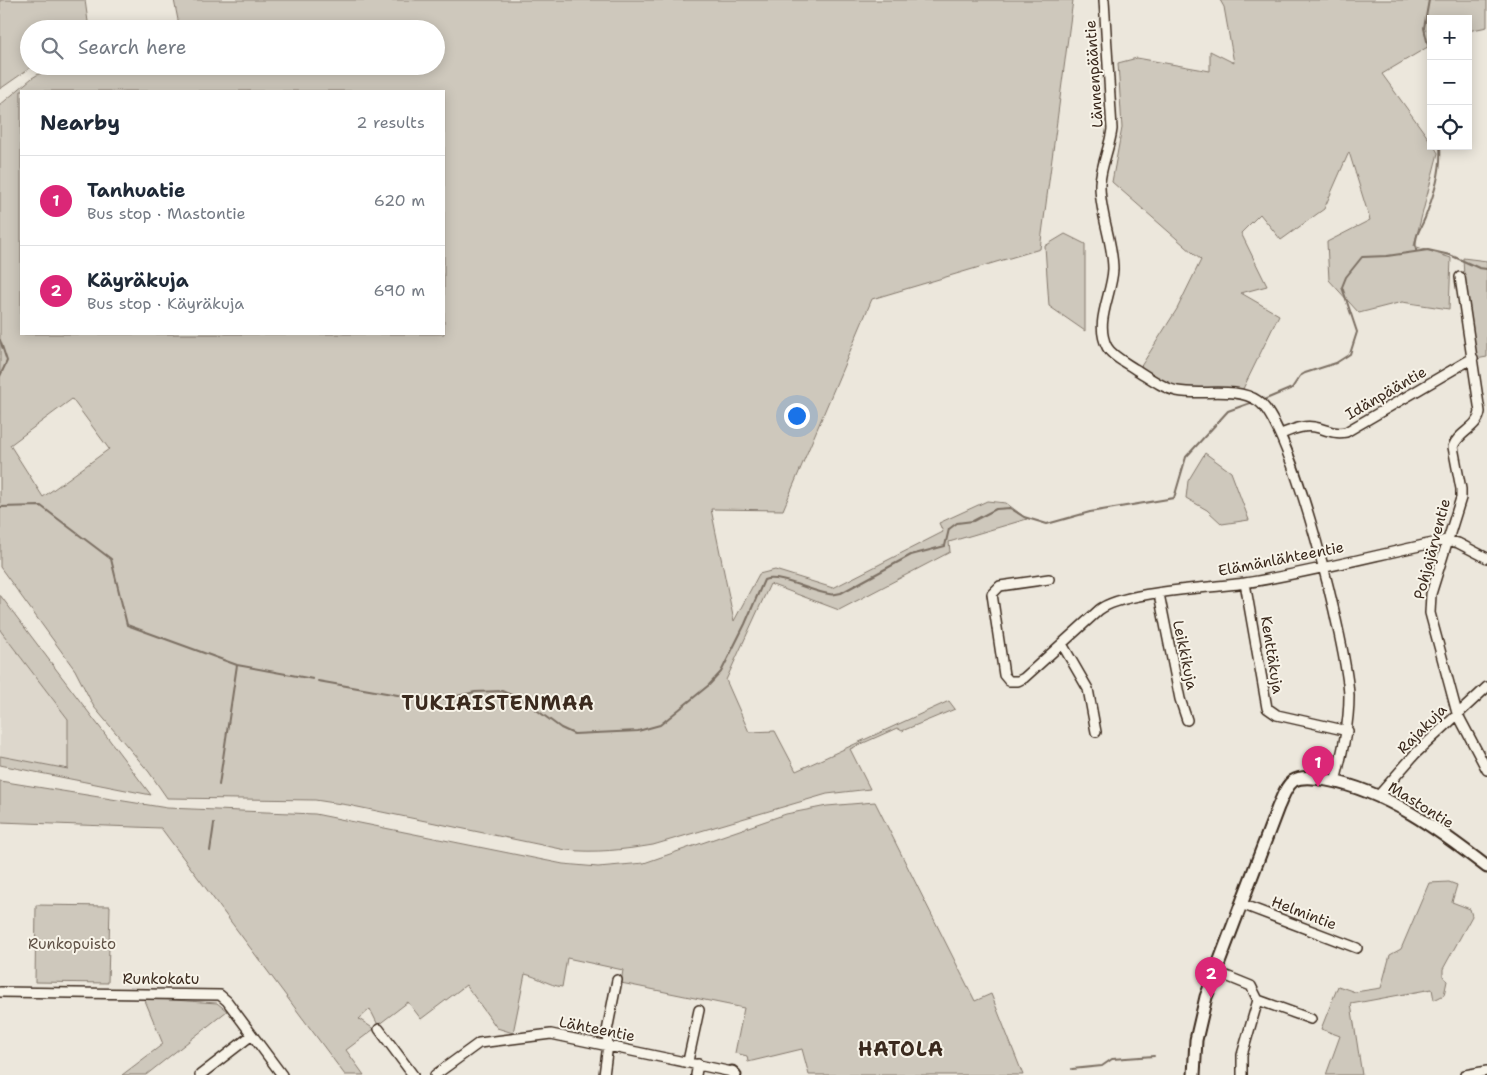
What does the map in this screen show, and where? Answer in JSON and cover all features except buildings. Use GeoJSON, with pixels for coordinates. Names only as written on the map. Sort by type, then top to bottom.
{"type":"FeatureCollection","features":[{"type":"Feature","properties":{"kind":"street","name":"Lännenpääntie"},"geometry":{"type":"LineString","coordinates":[[1104,0],[1112,129],[1100,182],[1113,269],[1103,321],[1103,332],[1108,348],[1124,362],[1174,390],[1196,394],[1249,396],[1265,407],[1281,434]]}},
{"type":"Feature","properties":{"kind":"street","name":"Pohjajärventie"},"geometry":{"type":"LineString","coordinates":[[1460,278],[1480,412],[1478,420],[1455,441],[1453,447],[1461,489],[1458,506],[1431,594],[1430,613],[1457,713],[1487,770]]}},
{"type":"Feature","properties":{"kind":"street","name":"Idänpääntie"},"geometry":{"type":"LineString","coordinates":[[1281,434],[1302,426],[1337,433],[1346,432],[1473,358]]}},
{"type":"Feature","properties":{"kind":"street"},"geometry":{"type":"LineString","coordinates":[[1281,434],[1309,516],[1345,655],[1349,696],[1348,731],[1335,782]]}},
{"type":"Feature","properties":{"kind":"street"},"geometry":{"type":"LineString","coordinates":[[1447,540],[1458,543],[1487,558]]}},
{"type":"Feature","properties":{"kind":"street","name":"Elämänlähteentie"},"geometry":{"type":"LineString","coordinates":[[1048,579],[1002,585],[993,592],[992,598],[1005,677],[1011,681],[1021,680],[1103,607],[1114,602],[1194,587],[1245,583],[1447,540]]}},
{"type":"Feature","properties":{"kind":"street","name":"Kenttäkuja"},"geometry":{"type":"LineString","coordinates":[[1245,583],[1267,708],[1277,715],[1348,731]]}},
{"type":"Feature","properties":{"kind":"street","name":"Leikkikuja"},"geometry":{"type":"LineString","coordinates":[[1159,594],[1180,699],[1187,720]]}},
{"type":"Feature","properties":{"kind":"street"},"geometry":{"type":"LineString","coordinates":[[1062,644],[1088,689],[1096,732]]}},
{"type":"Feature","properties":{"kind":"street","name":"Rajakuja"},"geometry":{"type":"LineString","coordinates":[[1379,795],[1415,754],[1487,686]]}},
{"type":"Feature","properties":{"kind":"street","name":"Mastontie"},"geometry":{"type":"LineString","coordinates":[[1241,904],[1287,788],[1295,780],[1304,778],[1335,782],[1379,795],[1487,866]]}},
{"type":"Feature","properties":{"kind":"street"},"geometry":{"type":"LineString","coordinates":[[1194,1075],[1199,1023],[1214,972],[1241,904]]}},
{"type":"Feature","properties":{"kind":"street","name":"Helmintie"},"geometry":{"type":"LineString","coordinates":[[1241,904],[1357,948]]}},
{"type":"Feature","properties":{"kind":"street"},"geometry":{"type":"LineString","coordinates":[[1214,972],[1251,986],[1258,1000],[1242,1055],[1242,1075]]}},
{"type":"Feature","properties":{"kind":"street"},"geometry":{"type":"LineString","coordinates":[[604,1075],[608,1045],[607,1031],[617,980]]}},
{"type":"Feature","properties":{"kind":"street","name":"Runkokatu"},"geometry":{"type":"LineString","coordinates":[[0,992],[214,993],[227,1001],[282,1075]]}},
{"type":"Feature","properties":{"kind":"street"},"geometry":{"type":"LineString","coordinates":[[1258,1000],[1311,1019]]}},
{"type":"Feature","properties":{"kind":"street"},"geometry":{"type":"LineString","coordinates":[[688,1061],[699,1010]]}},
{"type":"Feature","properties":{"kind":"street"},"geometry":{"type":"LineString","coordinates":[[379,1029],[413,1075]]}},
{"type":"Feature","properties":{"kind":"street","name":"Lähteentie"},"geometry":{"type":"LineString","coordinates":[[435,1075],[487,1040],[551,1034],[688,1061],[734,1073]]}},
{"type":"Feature","properties":{"kind":"street"},"geometry":{"type":"LineString","coordinates":[[200,1075],[252,1035]]}},
{"type":"Feature","properties":{"kind":"street"},"geometry":{"type":"LineString","coordinates":[[696,1075],[698,1064]]}},
{"type":"Feature","properties":{"kind":"street"},"geometry":{"type":"LineString","coordinates":[[1465,1075],[1487,1071]]}},
{"type":"Feature","properties":{"kind":"shaded area"},"geometry":{"type":"Polygon","coordinates":[[[0,630],[68,719],[68,769],[0,756],[0,630]]]}},
{"type":"Feature","properties":{"kind":"green space"},"geometry":{"type":"Polygon","coordinates":[[[0,0],[85,0],[88,20],[20,20],[20,75],[0,89],[0,0]]]}},
{"type":"Feature","properties":{"kind":"green space"},"geometry":{"type":"Polygon","coordinates":[[[174,0],[1073,0],[1040,249],[872,299],[783,510],[711,509],[734,621],[759,574],[775,570],[833,588],[943,532],[939,523],[987,501],[1006,503],[1027,519],[949,542],[950,552],[839,610],[770,584],[726,680],[749,732],[775,731],[796,771],[949,701],[955,709],[902,731],[897,728],[850,749],[870,789],[827,794],[653,845],[620,850],[566,850],[348,805],[315,800],[167,798],[149,772],[94,707],[75,670],[0,567],[0,105],[37,75],[445,75],[445,20],[178,20],[174,0]],[[72,399],[10,445],[43,497],[109,449],[72,399]]]}},
{"type":"Feature","properties":{"kind":"green space"},"geometry":{"type":"Polygon","coordinates":[[[1220,0],[1487,0],[1487,27],[1472,30],[1472,15],[1427,15],[1427,47],[1382,74],[1427,136],[1427,150],[1436,150],[1438,153],[1414,246],[1451,258],[1449,309],[1402,302],[1359,313],[1329,280],[1327,242],[1370,220],[1349,152],[1324,209],[1281,240],[1260,214],[1241,233],[1267,286],[1241,293],[1279,315],[1240,395],[1174,390],[1138,371],[1177,309],[1201,260],[1112,182],[1122,128],[1118,63],[1137,58],[1210,71],[1210,51],[1234,63],[1224,7],[1220,0]]]}},
{"type":"Feature","properties":{"kind":"green space"},"geometry":{"type":"Polygon","coordinates":[[[1065,234],[1085,244],[1085,331],[1049,306],[1045,246],[1065,234]]]}},
{"type":"Feature","properties":{"kind":"green space"},"geometry":{"type":"Polygon","coordinates":[[[1463,258],[1487,261],[1487,357],[1476,359],[1464,278],[1463,258]]]}},
{"type":"Feature","properties":{"kind":"green space"},"geometry":{"type":"Polygon","coordinates":[[[1205,453],[1231,472],[1249,520],[1222,524],[1207,510],[1186,498],[1188,481],[1205,453]]]}},
{"type":"Feature","properties":{"kind":"green space"},"geometry":{"type":"Polygon","coordinates":[[[0,595],[151,795],[0,765],[0,756],[68,769],[68,719],[0,630],[0,595]]]}},
{"type":"Feature","properties":{"kind":"green space"},"geometry":{"type":"Polygon","coordinates":[[[0,781],[167,808],[315,814],[563,864],[598,867],[644,863],[786,814],[827,806],[875,802],[975,1001],[991,994],[1023,1075],[809,1075],[802,1049],[748,1062],[747,1056],[735,1053],[744,1008],[621,983],[623,970],[567,958],[562,987],[525,974],[513,1033],[497,1028],[466,985],[421,1019],[408,1002],[378,1025],[370,1009],[359,1019],[374,1029],[346,1050],[364,1075],[345,1075],[161,828],[0,822],[0,781]]]}},
{"type":"Feature","properties":{"kind":"green space"},"geometry":{"type":"Polygon","coordinates":[[[1449,882],[1457,885],[1452,902],[1470,909],[1472,916],[1443,969],[1443,976],[1447,981],[1444,995],[1434,1000],[1432,989],[1351,1004],[1362,1075],[1326,1075],[1340,1036],[1321,1029],[1338,986],[1355,992],[1381,988],[1390,955],[1401,949],[1429,883],[1449,882]]]}},
{"type":"Feature","properties":{"kind":"green space","name":"Runkopuisto"},"geometry":{"type":"Polygon","coordinates":[[[36,905],[110,906],[108,983],[35,982],[36,905]]]}},
{"type":"Feature","properties":{"kind":"green space"},"geometry":{"type":"Polygon","coordinates":[[[144,998],[217,1003],[227,1011],[146,1075],[122,1075],[163,1044],[144,998]]]}},
{"type":"Feature","properties":{"kind":"waterway"},"geometry":{"type":"LineString","coordinates":[[1427,41],[1424,28],[1429,0]]}},
{"type":"Feature","properties":{"kind":"waterway"},"geometry":{"type":"LineString","coordinates":[[1416,250],[1417,237],[1437,182],[1440,150]]}},
{"type":"Feature","properties":{"kind":"waterway"},"geometry":{"type":"LineString","coordinates":[[1266,399],[1292,388],[1300,376],[1305,373],[1336,363],[1350,354],[1357,332],[1342,287],[1346,277],[1362,257],[1387,256],[1428,250],[1450,255],[1479,268],[1487,269]]}},
{"type":"Feature","properties":{"kind":"waterway"},"geometry":{"type":"LineString","coordinates":[[0,340],[7,361],[0,376]]}},
{"type":"Feature","properties":{"kind":"waterway"},"geometry":{"type":"LineString","coordinates":[[318,681],[426,700],[444,699],[475,692],[502,691],[523,700],[561,728],[574,734],[638,731],[660,725],[709,685],[721,672],[764,580],[778,579],[822,593],[838,594],[911,555],[945,546],[949,529],[957,523],[973,521],[996,509],[1010,508],[1024,517],[1047,524],[1090,512],[1174,498],[1186,457],[1228,411],[1253,402]]}},
{"type":"Feature","properties":{"kind":"waterway"},"geometry":{"type":"LineString","coordinates":[[0,507],[41,506],[111,559],[127,625],[237,665],[313,679]]}},
{"type":"Feature","properties":{"kind":"waterway"},"geometry":{"type":"LineString","coordinates":[[219,785],[237,665]]}},
{"type":"Feature","properties":{"kind":"waterway"},"geometry":{"type":"LineString","coordinates":[[210,851],[214,824]]}},
{"type":"Feature","properties":{"kind":"waterway"},"geometry":{"type":"LineString","coordinates":[[1072,1069],[1102,1066],[1112,1059],[1154,1056]]}},
{"type":"Feature","properties":{"kind":"place","name":"Tanhuatie"},"geometry":{"type":"Point","coordinates":[1318,787]}},
{"type":"Feature","properties":{"kind":"place","name":"Käyräkuja"},"geometry":{"type":"Point","coordinates":[1211,998]}},
{"type":"Feature","properties":{"kind":"district","name":"TUKIAISTENMAA"},"geometry":{"type":"Point","coordinates":[498,703]}},
{"type":"Feature","properties":{"kind":"district","name":"HATOLA"},"geometry":{"type":"Point","coordinates":[901,1049]}}]}
